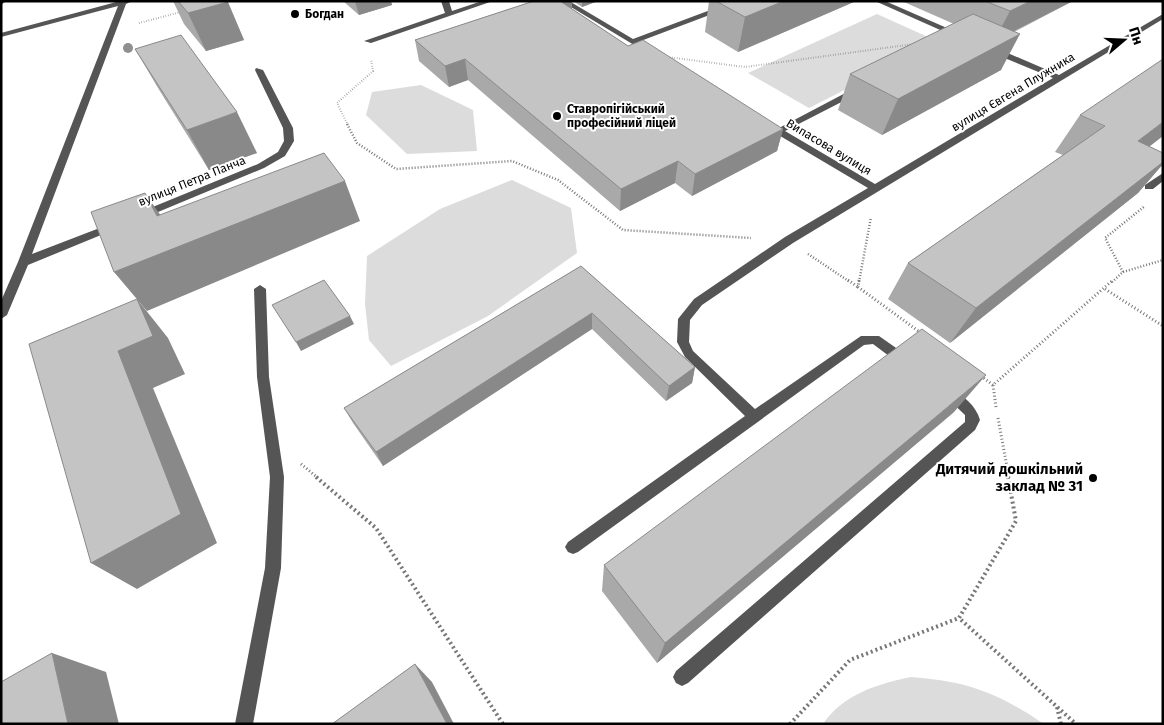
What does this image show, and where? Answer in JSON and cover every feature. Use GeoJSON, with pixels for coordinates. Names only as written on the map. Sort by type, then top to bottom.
{"type":"FeatureCollection","features":[{"type":"Feature","properties":{"kind":"street"},"geometry":{"type":"LineString","coordinates":[[445,1],[449,14]]}},
{"type":"Feature","properties":{"kind":"street"},"geometry":{"type":"LineString","coordinates":[[368,42],[490,1]]}},
{"type":"Feature","properties":{"kind":"street"},"geometry":{"type":"LineString","coordinates":[[564,1],[657,57]]}},
{"type":"Feature","properties":{"kind":"street"},"geometry":{"type":"LineString","coordinates":[[878,1],[964,37]]}},
{"type":"Feature","properties":{"kind":"street"},"geometry":{"type":"LineString","coordinates":[[1,35],[126,2]]}},
{"type":"Feature","properties":{"kind":"street"},"geometry":{"type":"LineString","coordinates":[[1,315],[24,262],[126,2]]}},
{"type":"Feature","properties":{"kind":"street"},"geometry":{"type":"LineString","coordinates":[[632,42],[731,5]]}},
{"type":"Feature","properties":{"kind":"street","name":"вулиця Євгена Плужника"},"geometry":{"type":"LineString","coordinates":[[754,417],[689,354],[683,342],[682,330],[684,319],[698,302],[788,240],[1163,16]]}},
{"type":"Feature","properties":{"kind":"street"},"geometry":{"type":"LineString","coordinates":[[981,45],[1060,78]]}},
{"type":"Feature","properties":{"kind":"street","name":"вулиця Петра Панча"},"geometry":{"type":"LineString","coordinates":[[24,262],[262,166],[282,154],[289,141],[288,128],[259,70]]}},
{"type":"Feature","properties":{"kind":"street"},"geometry":{"type":"LineString","coordinates":[[779,131],[867,86]]}},
{"type":"Feature","properties":{"kind":"street","name":"Випасова вулиця"},"geometry":{"type":"LineString","coordinates":[[762,121],[876,189]]}},
{"type":"Feature","properties":{"kind":"street"},"geometry":{"type":"LineString","coordinates":[[1149,187],[1163,176]]}},
{"type":"Feature","properties":{"kind":"street"},"geometry":{"type":"LineString","coordinates":[[244,724],[273,568],[276,477],[263,377],[260,289]]}},
{"type":"Feature","properties":{"kind":"street"},"geometry":{"type":"LineString","coordinates":[[572,547],[861,341],[868,338],[883,343],[920,372]]}},
{"type":"Feature","properties":{"kind":"street"},"geometry":{"type":"LineString","coordinates":[[682,677],[970,426],[973,420],[971,413],[935,383]]}},
{"type":"Feature","properties":{"kind":"path"},"geometry":{"type":"LineString","coordinates":[[137,23],[185,11]]}},
{"type":"Feature","properties":{"kind":"path"},"geometry":{"type":"LineString","coordinates":[[368,42],[373,71],[337,103],[357,143],[396,169],[512,161],[558,180],[623,230],[788,240],[858,287],[929,339]]}},
{"type":"Feature","properties":{"kind":"path"},"geometry":{"type":"LineString","coordinates":[[657,57],[745,67],[916,44]]}},
{"type":"Feature","properties":{"kind":"path"},"geometry":{"type":"LineString","coordinates":[[1123,272],[1105,238],[1149,202],[1149,187]]}},
{"type":"Feature","properties":{"kind":"path"},"geometry":{"type":"LineString","coordinates":[[858,287],[876,189]]}},
{"type":"Feature","properties":{"kind":"path"},"geometry":{"type":"LineString","coordinates":[[993,384],[1123,272],[1163,260]]}},
{"type":"Feature","properties":{"kind":"path"},"geometry":{"type":"LineString","coordinates":[[1105,289],[1163,326]]}},
{"type":"Feature","properties":{"kind":"path"},"geometry":{"type":"LineString","coordinates":[[790,724],[850,660],[959,618],[1016,522],[993,384],[977,373]]}},
{"type":"Feature","properties":{"kind":"path"},"geometry":{"type":"LineString","coordinates":[[272,438],[376,528],[503,724]]}},
{"type":"Feature","properties":{"kind":"path"},"geometry":{"type":"LineString","coordinates":[[959,618],[1076,724]]}},
{"type":"Feature","properties":{"kind":"path"},"geometry":{"type":"LineString","coordinates":[[1057,706],[1061,724]]}},
{"type":"Feature","properties":{"kind":"shaded area"},"geometry":{"type":"Polygon","coordinates":[[[877,14],[939,42],[809,108],[748,73],[877,14]]]}},
{"type":"Feature","properties":{"kind":"shaded area"},"geometry":{"type":"Polygon","coordinates":[[[421,85],[473,110],[477,151],[407,154],[366,115],[372,92],[421,85]]]}},
{"type":"Feature","properties":{"kind":"shaded area"},"geometry":{"type":"Polygon","coordinates":[[[512,180],[571,208],[577,253],[488,316],[391,366],[369,340],[365,304],[367,256],[440,209],[512,180]]]}},
{"type":"Feature","properties":{"kind":"shaded area"},"geometry":{"type":"Polygon","coordinates":[[[911,677],[966,685],[981,690],[1012,704],[1044,724],[823,724],[841,705],[862,692],[886,683],[911,677]]]}},
{"type":"Feature","properties":{"kind":"building"},"geometry":{"type":"Polygon","coordinates":[[[178,1],[227,1],[228,2],[188,13],[178,1]]]}},
{"type":"Feature","properties":{"kind":"building"},"geometry":{"type":"Polygon","coordinates":[[[534,1],[560,1],[628,46],[643,40],[783,129],[695,174],[678,161],[621,189],[465,59],[445,66],[415,40],[534,1]]]}},
{"type":"Feature","properties":{"kind":"building"},"geometry":{"type":"Polygon","coordinates":[[[716,1],[784,1],[745,17],[716,1]]]}},
{"type":"Feature","properties":{"kind":"building"},"geometry":{"type":"Polygon","coordinates":[[[985,1],[1031,1],[1010,11],[985,1]]]}},
{"type":"Feature","properties":{"kind":"building"},"geometry":{"type":"Polygon","coordinates":[[[973,14],[1020,34],[898,99],[850,74],[973,14]]]}},
{"type":"Feature","properties":{"kind":"building"},"geometry":{"type":"Polygon","coordinates":[[[181,35],[237,112],[187,130],[135,49],[181,35]]]}},
{"type":"Feature","properties":{"kind":"building"},"geometry":{"type":"Polygon","coordinates":[[[1163,59],[1163,122],[1138,141],[1163,153],[1163,162],[976,308],[908,263],[1105,126],[1080,115],[1163,59]]]}},
{"type":"Feature","properties":{"kind":"building"},"geometry":{"type":"Polygon","coordinates":[[[324,153],[345,181],[114,272],[91,212],[145,193],[157,216],[324,153]]]}},
{"type":"Feature","properties":{"kind":"building"},"geometry":{"type":"Polygon","coordinates":[[[581,266],[695,367],[669,386],[592,313],[376,452],[344,408],[581,266]]]}},
{"type":"Feature","properties":{"kind":"building"},"geometry":{"type":"Polygon","coordinates":[[[324,280],[350,316],[296,342],[272,305],[324,280]]]}},
{"type":"Feature","properties":{"kind":"building"},"geometry":{"type":"Polygon","coordinates":[[[137,299],[153,336],[118,351],[181,514],[91,563],[29,344],[137,299]]]}},
{"type":"Feature","properties":{"kind":"building"},"geometry":{"type":"Polygon","coordinates":[[[922,329],[986,375],[665,643],[604,565],[922,329]]]}},
{"type":"Feature","properties":{"kind":"building"},"geometry":{"type":"Polygon","coordinates":[[[52,653],[68,724],[1,724],[1,682],[52,653]]]}},
{"type":"Feature","properties":{"kind":"building"},"geometry":{"type":"Polygon","coordinates":[[[415,664],[447,724],[332,724],[415,664]]]}},
{"type":"Feature","properties":{"kind":"place","name":"Богдан"},"geometry":{"type":"Point","coordinates":[295,14]}},
{"type":"Feature","properties":{"kind":"place","name":"Ставропігійський професійний ліцей"},"geometry":{"type":"Point","coordinates":[557,116]}},
{"type":"Feature","properties":{"kind":"place","name":"Дитячий дошкільний заклад № 31"},"geometry":{"type":"Point","coordinates":[1093,478]}}]}
